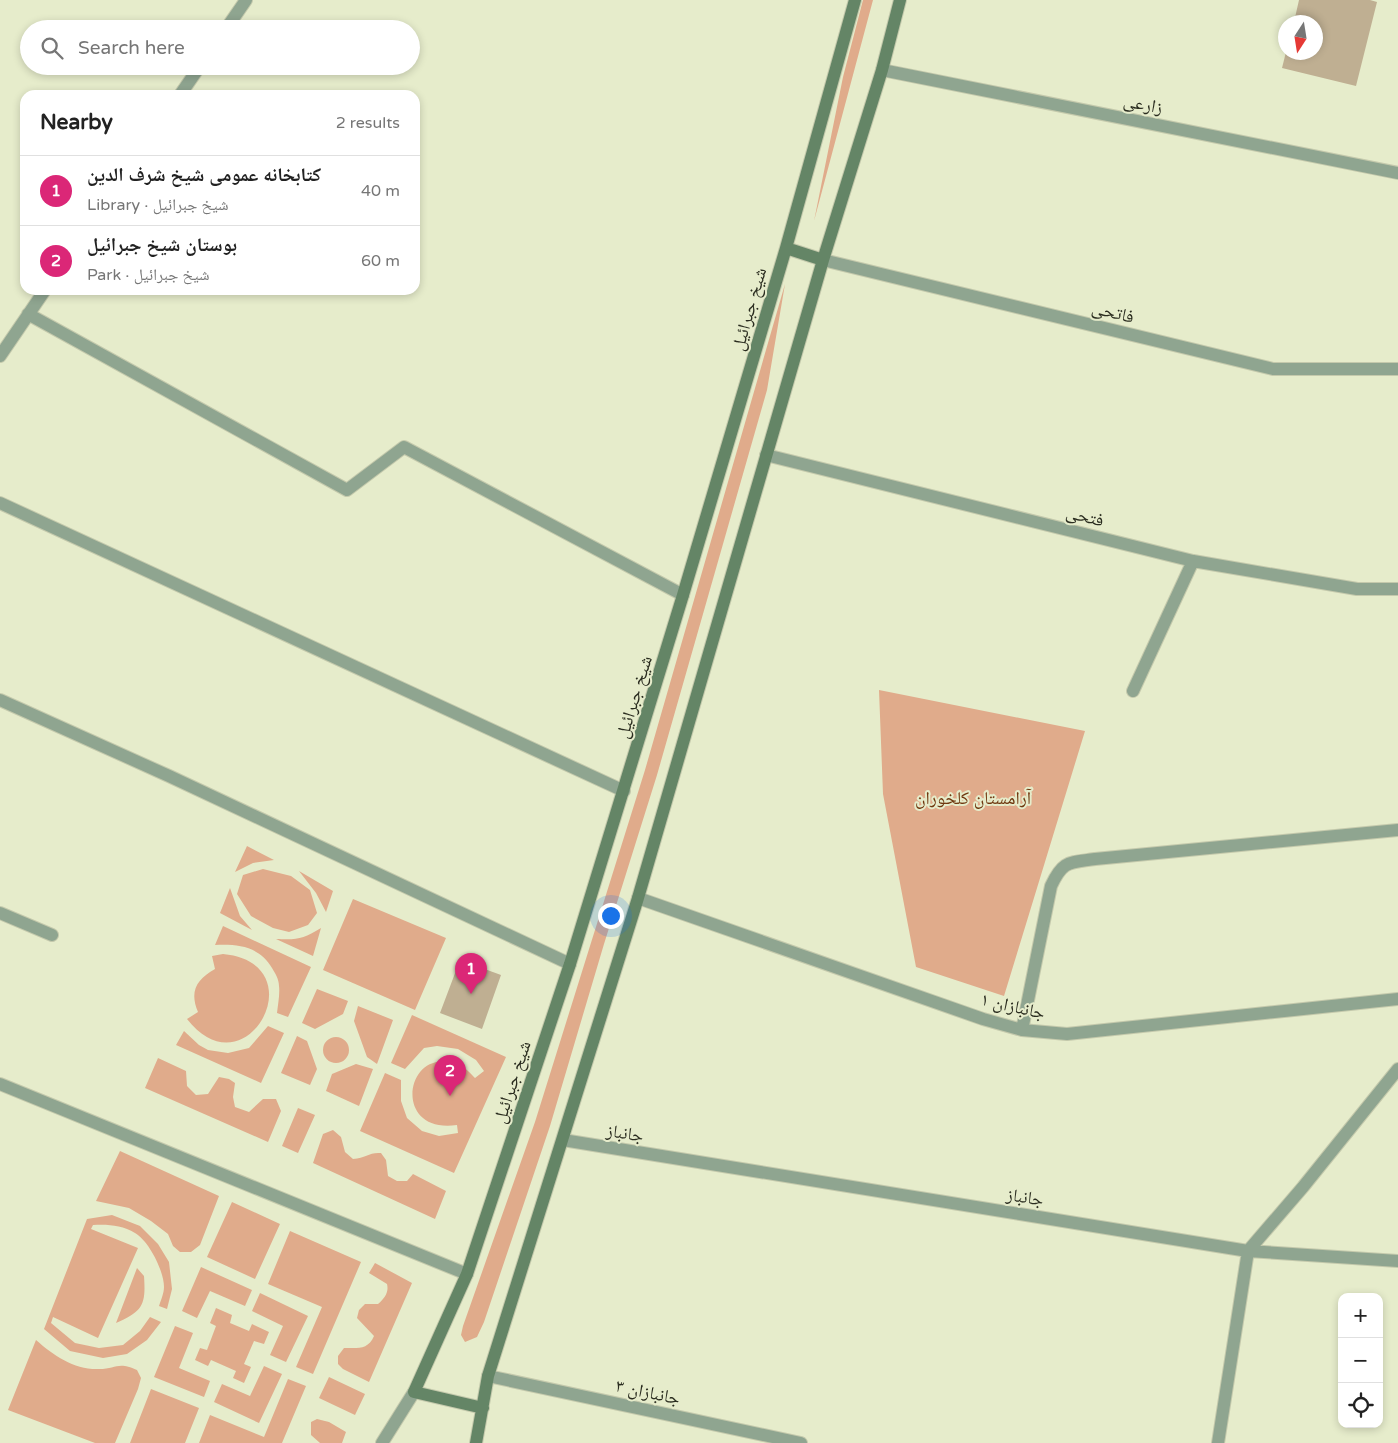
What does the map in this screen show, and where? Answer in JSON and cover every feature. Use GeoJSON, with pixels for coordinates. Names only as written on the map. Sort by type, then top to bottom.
{"type":"FeatureCollection","features":[{"type":"Feature","properties":{"kind":"street"},"geometry":{"type":"LineString","coordinates":[[232,20],[246,0]]}},
{"type":"Feature","properties":{"kind":"street","name":"شیخ جبرائیل"},"geometry":{"type":"LineString","coordinates":[[414,1392],[467,1274],[570,964],[624,791],[786,248],[855,0]]}},
{"type":"Feature","properties":{"kind":"street"},"geometry":{"type":"LineString","coordinates":[[476,1443],[488,1376],[638,898],[823,260],[882,70],[900,0]]}},
{"type":"Feature","properties":{"kind":"street","name":"زارعی"},"geometry":{"type":"LineString","coordinates":[[882,70],[1398,173]]}},
{"type":"Feature","properties":{"kind":"street"},"geometry":{"type":"LineString","coordinates":[[183,90],[194,75]]}},
{"type":"Feature","properties":{"kind":"street"},"geometry":{"type":"LineString","coordinates":[[786,248],[823,260]]}},
{"type":"Feature","properties":{"kind":"street","name":"فاتحی"},"geometry":{"type":"LineString","coordinates":[[823,260],[1273,369],[1398,369]]}},
{"type":"Feature","properties":{"kind":"street"},"geometry":{"type":"LineString","coordinates":[[0,356],[41,295]]}},
{"type":"Feature","properties":{"kind":"street"},"geometry":{"type":"LineString","coordinates":[[28,314],[347,490],[404,447],[683,595]]}},
{"type":"Feature","properties":{"kind":"street","name":"فتحی"},"geometry":{"type":"LineString","coordinates":[[766,455],[1193,561],[1357,589],[1398,589]]}},
{"type":"Feature","properties":{"kind":"street"},"geometry":{"type":"LineString","coordinates":[[0,502],[624,791]]}},
{"type":"Feature","properties":{"kind":"street"},"geometry":{"type":"LineString","coordinates":[[1133,691],[1193,561]]}},
{"type":"Feature","properties":{"kind":"street"},"geometry":{"type":"LineString","coordinates":[[0,700],[160,772],[570,964]]}},
{"type":"Feature","properties":{"kind":"street"},"geometry":{"type":"LineString","coordinates":[[1022,1030],[1051,886],[1057,873],[1066,864],[1095,859],[1398,830]]}},
{"type":"Feature","properties":{"kind":"street","name":"جانبازان ۱"},"geometry":{"type":"LineString","coordinates":[[638,898],[983,1019],[1022,1030],[1067,1034],[1398,999]]}},
{"type":"Feature","properties":{"kind":"street"},"geometry":{"type":"LineString","coordinates":[[0,913],[52,935]]}},
{"type":"Feature","properties":{"kind":"street"},"geometry":{"type":"LineString","coordinates":[[1218,1443],[1248,1251],[1303,1187],[1398,1069]]}},
{"type":"Feature","properties":{"kind":"street"},"geometry":{"type":"LineString","coordinates":[[0,1084],[467,1274]]}},
{"type":"Feature","properties":{"kind":"street","name":"جانباز"},"geometry":{"type":"LineString","coordinates":[[563,1140],[1248,1251],[1398,1260]]}},
{"type":"Feature","properties":{"kind":"street","name":"جانبازان ۳"},"geometry":{"type":"LineString","coordinates":[[488,1376],[801,1443]]}},
{"type":"Feature","properties":{"kind":"street"},"geometry":{"type":"LineString","coordinates":[[382,1443],[414,1392],[483,1408]]}},
{"type":"Feature","properties":{"kind":"green space"},"geometry":{"type":"Polygon","coordinates":[[[863,0],[873,0],[814,221],[843,77],[863,0]]]}},
{"type":"Feature","properties":{"kind":"green space"},"geometry":{"type":"Polygon","coordinates":[[[785,284],[767,390],[657,775],[550,1126],[484,1322],[477,1337],[465,1342],[461,1335],[463,1326],[535,1122],[645,770],[785,284]]]}},
{"type":"Feature","properties":{"kind":"green space","name":"آرامستان کلخوران"},"geometry":{"type":"Polygon","coordinates":[[[879,690],[1085,731],[1004,996],[916,967],[883,794],[879,690]]]}},
{"type":"Feature","properties":{"kind":"green space"},"geometry":{"type":"Polygon","coordinates":[[[247,846],[274,860],[253,863],[235,872],[247,846]]]}},
{"type":"Feature","properties":{"kind":"green space"},"geometry":{"type":"Polygon","coordinates":[[[263,869],[291,876],[310,890],[317,913],[308,925],[289,932],[273,928],[251,916],[237,894],[243,875],[263,869]]]}},
{"type":"Feature","properties":{"kind":"green space"},"geometry":{"type":"Polygon","coordinates":[[[299,871],[333,891],[326,912],[316,893],[299,871]]]}},
{"type":"Feature","properties":{"kind":"green space"},"geometry":{"type":"Polygon","coordinates":[[[230,888],[240,916],[252,930],[220,913],[230,888]]]}},
{"type":"Feature","properties":{"kind":"green space"},"geometry":{"type":"Polygon","coordinates":[[[353,899],[446,938],[415,1010],[323,970],[353,899]]]}},
{"type":"Feature","properties":{"kind":"green space"},"geometry":{"type":"Polygon","coordinates":[[[223,926],[311,967],[288,1017],[277,1013],[278,979],[261,955],[240,946],[215,945],[223,926]]]}},
{"type":"Feature","properties":{"kind":"green space"},"geometry":{"type":"Polygon","coordinates":[[[321,928],[313,956],[276,939],[300,938],[321,928]]]}},
{"type":"Feature","properties":{"kind":"green space"},"geometry":{"type":"Polygon","coordinates":[[[223,954],[251,962],[266,979],[269,999],[263,1018],[249,1034],[231,1042],[209,1038],[187,1019],[198,1012],[194,998],[196,986],[203,977],[215,969],[212,956],[223,954]]]}},
{"type":"Feature","properties":{"kind":"green space"},"geometry":{"type":"Polygon","coordinates":[[[317,989],[348,1001],[343,1014],[315,1029],[302,1023],[317,989]]]}},
{"type":"Feature","properties":{"kind":"green space"},"geometry":{"type":"Polygon","coordinates":[[[358,1006],[393,1020],[377,1064],[367,1057],[354,1021],[358,1006]]]}},
{"type":"Feature","properties":{"kind":"green space"},"geometry":{"type":"Polygon","coordinates":[[[412,1015],[506,1057],[454,1173],[360,1131],[385,1073],[401,1080],[401,1101],[407,1118],[422,1131],[439,1136],[458,1133],[457,1125],[435,1124],[421,1116],[414,1104],[413,1090],[417,1076],[427,1066],[442,1061],[462,1067],[475,1078],[484,1071],[476,1060],[458,1049],[437,1046],[424,1048],[405,1069],[391,1063],[412,1015]]]}},
{"type":"Feature","properties":{"kind":"green space"},"geometry":{"type":"Polygon","coordinates":[[[268,1026],[284,1033],[261,1083],[176,1045],[184,1031],[199,1045],[208,1050],[228,1053],[249,1048],[268,1026]]]}},
{"type":"Feature","properties":{"kind":"green space"},"geometry":{"type":"Polygon","coordinates":[[[297,1036],[307,1041],[317,1069],[310,1085],[281,1073],[297,1036]]]}},
{"type":"Feature","properties":{"kind":"green space"},"geometry":{"type":"Polygon","coordinates":[[[336,1037],[345,1041],[349,1050],[345,1059],[336,1063],[327,1059],[323,1050],[327,1041],[336,1037]]]}},
{"type":"Feature","properties":{"kind":"green space"},"geometry":{"type":"Polygon","coordinates":[[[158,1058],[186,1071],[187,1086],[196,1095],[208,1094],[219,1077],[229,1079],[235,1083],[233,1097],[235,1107],[249,1112],[263,1099],[276,1099],[281,1111],[268,1142],[145,1088],[158,1058]]]}},
{"type":"Feature","properties":{"kind":"green space"},"geometry":{"type":"Polygon","coordinates":[[[356,1064],[373,1069],[359,1106],[326,1091],[332,1074],[356,1064]]]}},
{"type":"Feature","properties":{"kind":"green space"},"geometry":{"type":"Polygon","coordinates":[[[298,1108],[315,1115],[298,1153],[282,1146],[298,1108]]]}},
{"type":"Feature","properties":{"kind":"green space"},"geometry":{"type":"Polygon","coordinates":[[[333,1130],[341,1137],[345,1152],[353,1159],[373,1153],[381,1153],[386,1160],[388,1176],[397,1181],[407,1181],[413,1174],[446,1191],[435,1219],[313,1163],[323,1134],[333,1130]]]}},
{"type":"Feature","properties":{"kind":"green space"},"geometry":{"type":"Polygon","coordinates":[[[120,1151],[219,1196],[200,1245],[191,1252],[180,1252],[173,1246],[168,1234],[129,1208],[96,1201],[120,1151]]]}},
{"type":"Feature","properties":{"kind":"green space"},"geometry":{"type":"Polygon","coordinates":[[[232,1202],[280,1224],[255,1279],[207,1257],[232,1202]]]}},
{"type":"Feature","properties":{"kind":"green space"},"geometry":{"type":"Polygon","coordinates":[[[112,1215],[140,1226],[158,1244],[169,1262],[172,1289],[167,1309],[159,1306],[164,1287],[163,1280],[159,1265],[150,1249],[140,1237],[125,1228],[93,1225],[91,1229],[138,1248],[98,1338],[53,1317],[51,1323],[75,1343],[99,1348],[123,1345],[140,1331],[150,1317],[161,1322],[147,1340],[127,1354],[103,1358],[70,1351],[44,1329],[87,1219],[112,1215]]]}},
{"type":"Feature","properties":{"kind":"green space"},"geometry":{"type":"Polygon","coordinates":[[[290,1231],[361,1262],[313,1374],[296,1367],[322,1307],[268,1284],[290,1231]]]}},
{"type":"Feature","properties":{"kind":"green space"},"geometry":{"type":"Polygon","coordinates":[[[375,1263],[412,1283],[369,1382],[343,1369],[338,1364],[338,1356],[344,1348],[366,1346],[372,1341],[374,1336],[357,1318],[359,1310],[365,1304],[378,1304],[387,1292],[387,1284],[369,1273],[375,1263]]]}},
{"type":"Feature","properties":{"kind":"green space"},"geometry":{"type":"Polygon","coordinates":[[[201,1267],[252,1290],[245,1306],[210,1291],[197,1318],[182,1311],[201,1267]]]}},
{"type":"Feature","properties":{"kind":"green space"},"geometry":{"type":"Polygon","coordinates":[[[137,1268],[144,1276],[144,1294],[141,1306],[132,1315],[116,1323],[137,1268]]]}},
{"type":"Feature","properties":{"kind":"green space"},"geometry":{"type":"Polygon","coordinates":[[[260,1293],[308,1316],[286,1362],[270,1355],[283,1326],[252,1311],[260,1293]]]}},
{"type":"Feature","properties":{"kind":"green space"},"geometry":{"type":"Polygon","coordinates":[[[216,1308],[232,1315],[230,1323],[249,1331],[252,1324],[269,1332],[264,1344],[254,1341],[244,1364],[251,1367],[244,1383],[233,1378],[236,1371],[211,1360],[208,1366],[195,1360],[200,1348],[207,1350],[216,1326],[210,1323],[216,1308]]]}},
{"type":"Feature","properties":{"kind":"green space"},"geometry":{"type":"Polygon","coordinates":[[[175,1326],[193,1333],[179,1368],[210,1381],[204,1397],[154,1377],[175,1326]]]}},
{"type":"Feature","properties":{"kind":"green space"},"geometry":{"type":"Polygon","coordinates":[[[36,1340],[65,1361],[82,1367],[105,1369],[125,1366],[137,1370],[141,1378],[138,1389],[115,1443],[95,1443],[8,1410],[36,1340]]]}},
{"type":"Feature","properties":{"kind":"green space"},"geometry":{"type":"Polygon","coordinates":[[[264,1366],[282,1374],[259,1423],[214,1402],[222,1384],[250,1396],[264,1366]]]}},
{"type":"Feature","properties":{"kind":"green space"},"geometry":{"type":"Polygon","coordinates":[[[329,1377],[365,1394],[355,1415],[319,1398],[329,1377]]]}},
{"type":"Feature","properties":{"kind":"green space"},"geometry":{"type":"Polygon","coordinates":[[[288,1379],[306,1386],[282,1443],[199,1443],[210,1415],[264,1437],[288,1379]]]}},
{"type":"Feature","properties":{"kind":"green space"},"geometry":{"type":"Polygon","coordinates":[[[151,1389],[199,1408],[185,1443],[130,1443],[151,1389]]]}},
{"type":"Feature","properties":{"kind":"green space"},"geometry":{"type":"Polygon","coordinates":[[[317,1419],[329,1422],[346,1432],[342,1443],[320,1443],[311,1435],[311,1422],[317,1419]]]}},
{"type":"Feature","properties":{"kind":"building"},"geometry":{"type":"Polygon","coordinates":[[[1299,0],[1370,0],[1377,2],[1356,86],[1282,68],[1284,60],[1323,60],[1323,15],[1296,15],[1299,0]]]}},
{"type":"Feature","properties":{"kind":"building"},"geometry":{"type":"Polygon","coordinates":[[[460,960],[501,975],[482,1029],[440,1013],[460,960]]]}},
{"type":"Feature","properties":{"kind":"place","name":"کتابخانه عمومی شیخ شرف الدین"},"geometry":{"type":"Point","coordinates":[471,994]}},
{"type":"Feature","properties":{"kind":"place","name":"بوستان شیخ جبرائیل"},"geometry":{"type":"Point","coordinates":[450,1096]}}]}
